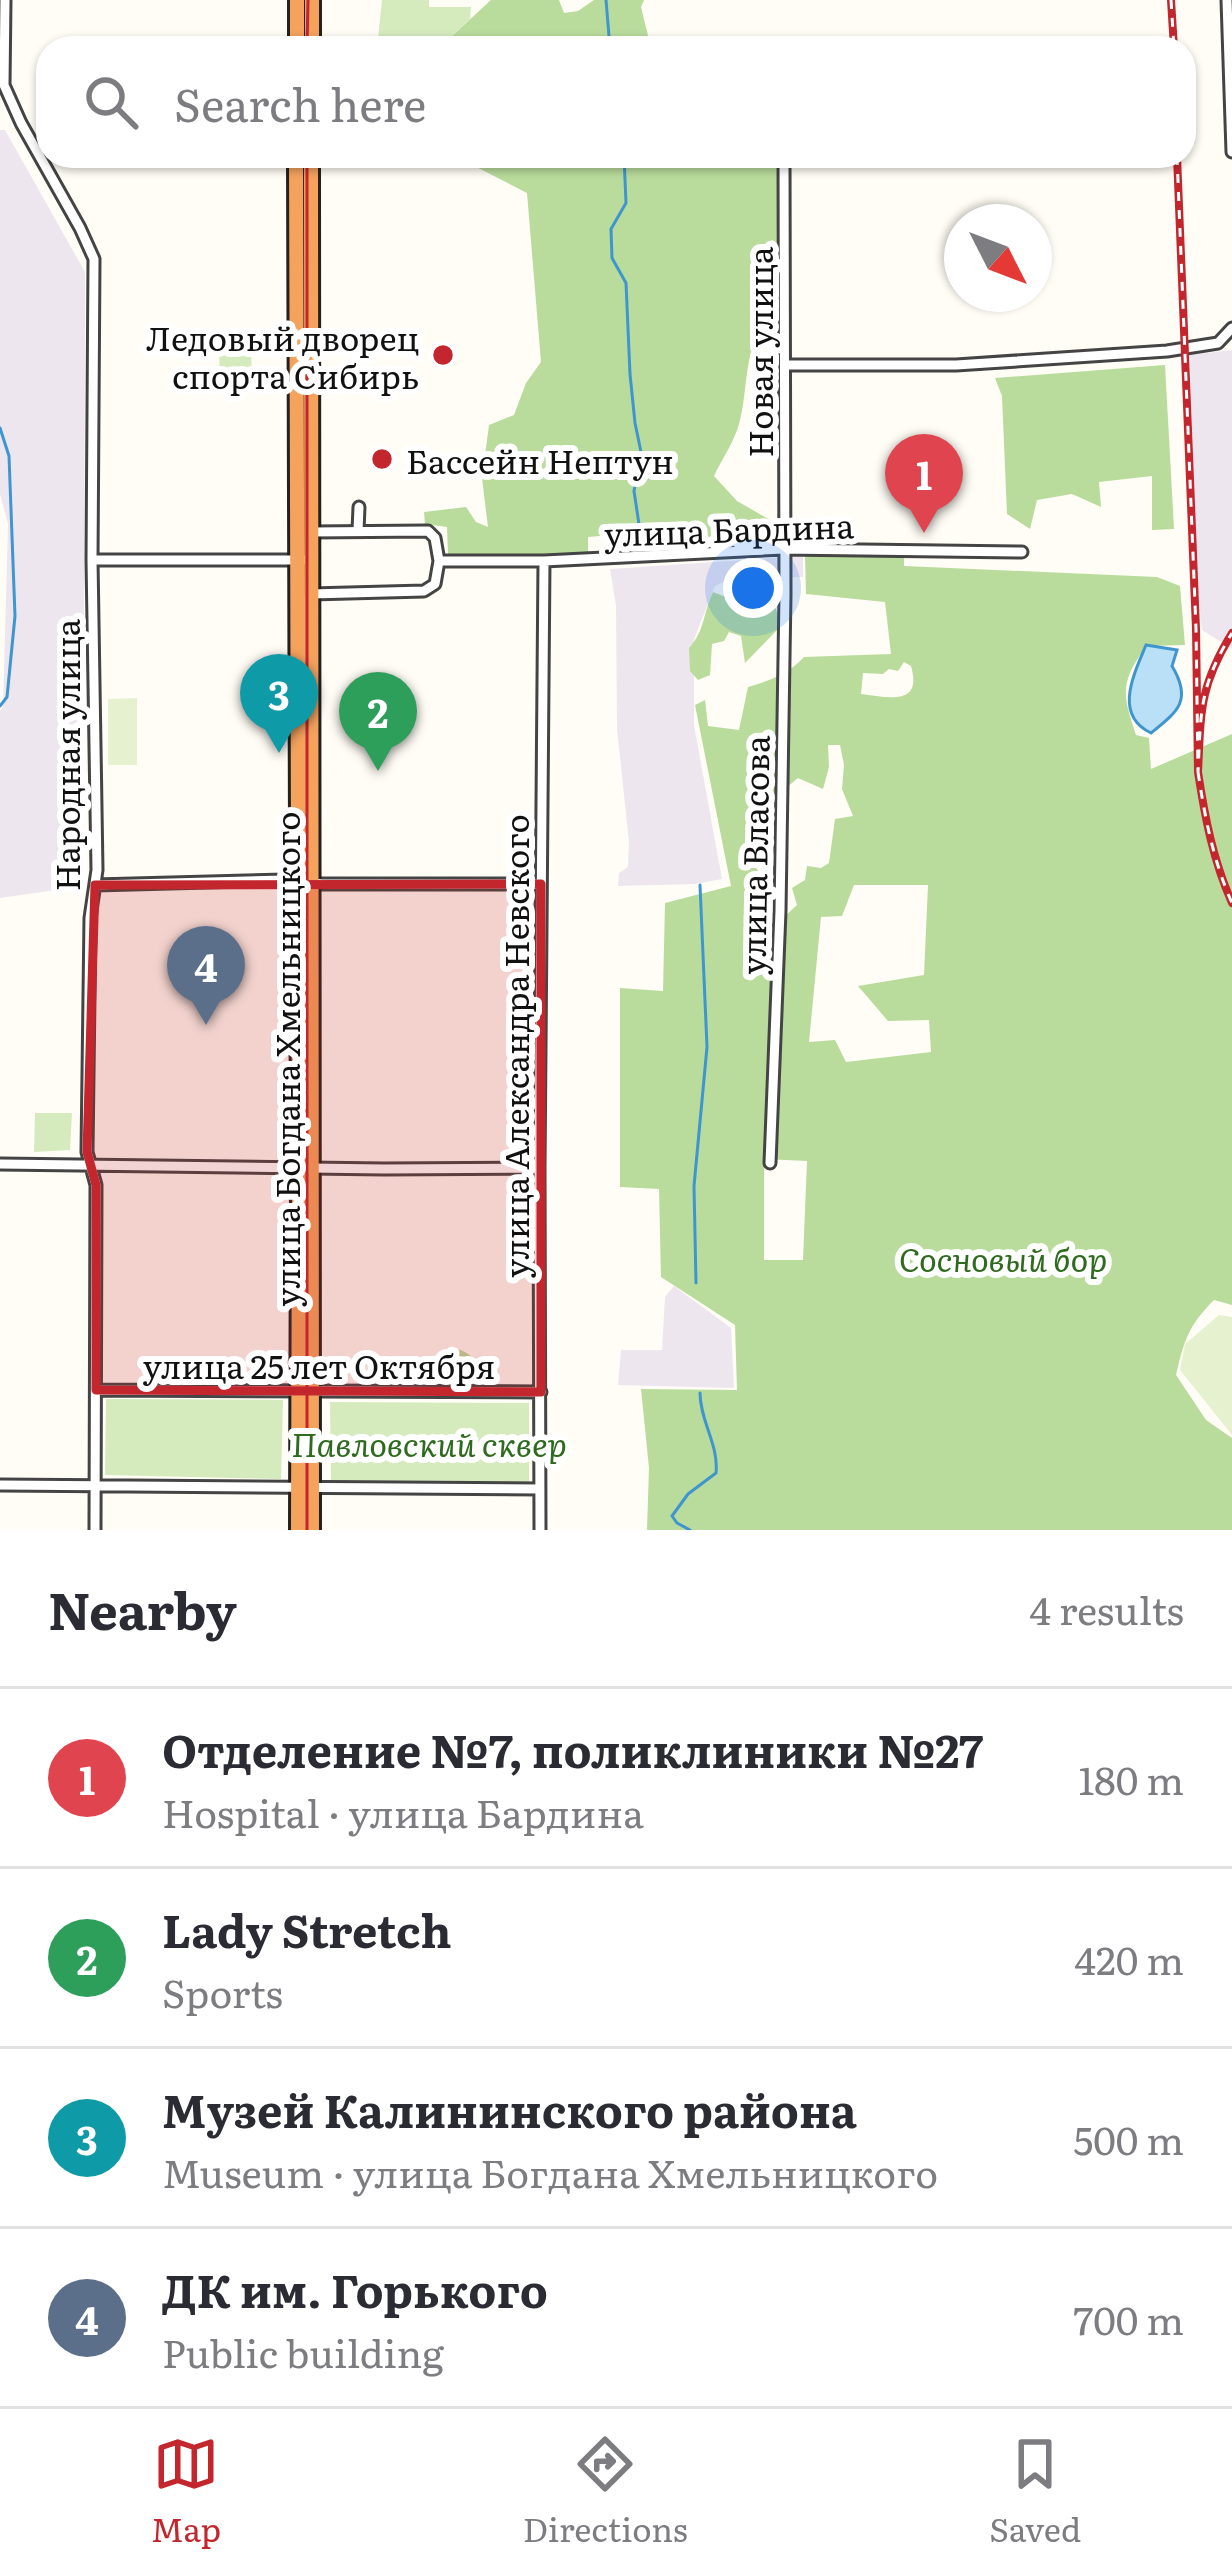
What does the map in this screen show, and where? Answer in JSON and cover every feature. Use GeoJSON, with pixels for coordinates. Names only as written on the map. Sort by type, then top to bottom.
{"type":"FeatureCollection","features":[{"type":"Feature","properties":{"kind":"highway"},"geometry":{"type":"LineString","coordinates":[[297,0],[297,36]]}},
{"type":"Feature","properties":{"kind":"highway"},"geometry":{"type":"LineString","coordinates":[[312,36],[313,0]]}},
{"type":"Feature","properties":{"kind":"highway","name":"улица Богдана Хмельницкого"},"geometry":{"type":"LineString","coordinates":[[296,168],[306,1167],[305,1487],[298,1530]]}},
{"type":"Feature","properties":{"kind":"highway","name":"улица Богдана Хмельницкого"},"geometry":{"type":"LineString","coordinates":[[304,882],[311,594],[303,560],[310,532],[311,168]]}},
{"type":"Feature","properties":{"kind":"highway","name":"улица Богдана Хмельницкого"},"geometry":{"type":"LineString","coordinates":[[305,1487],[312,1530]]}},
{"type":"Feature","properties":{"kind":"street","name":"Народная улица"},"geometry":{"type":"LineString","coordinates":[[5,0],[4,85],[36,150]]}},
{"type":"Feature","properties":{"kind":"street"},"geometry":{"type":"LineString","coordinates":[[1226,0],[1232,152]]}},
{"type":"Feature","properties":{"kind":"street","name":"Народная улица"},"geometry":{"type":"LineString","coordinates":[[46,168],[94,259],[97,870],[90,918],[87,1152],[97,1185],[95,1530]]}},
{"type":"Feature","properties":{"kind":"street","name":"Новая улица"},"geometry":{"type":"LineString","coordinates":[[783,549],[784,168]]}},
{"type":"Feature","properties":{"kind":"street"},"geometry":{"type":"LineString","coordinates":[[785,364],[956,365],[1167,351],[1218,343],[1232,328]]}},
{"type":"Feature","properties":{"kind":"street"},"geometry":{"type":"LineString","coordinates":[[358,531],[359,507]]}},
{"type":"Feature","properties":{"kind":"street"},"geometry":{"type":"LineString","coordinates":[[310,532],[428,531],[435,538],[439,561],[435,584],[424,591],[311,594]]}},
{"type":"Feature","properties":{"kind":"street","name":"улица Бардина"},"geometry":{"type":"LineString","coordinates":[[439,561],[544,562],[783,549],[1022,552]]}},
{"type":"Feature","properties":{"kind":"street","name":"улица Власова"},"geometry":{"type":"LineString","coordinates":[[770,1163],[780,911],[783,549]]}},
{"type":"Feature","properties":{"kind":"street"},"geometry":{"type":"LineString","coordinates":[[92,560],[303,560]]}},
{"type":"Feature","properties":{"kind":"street","name":"улица Александра Невского"},"geometry":{"type":"LineString","coordinates":[[540,1530],[544,562]]}},
{"type":"Feature","properties":{"kind":"street"},"geometry":{"type":"LineString","coordinates":[[95,885],[541,884]]}},
{"type":"Feature","properties":{"kind":"street"},"geometry":{"type":"LineString","coordinates":[[0,1164],[538,1168]]}},
{"type":"Feature","properties":{"kind":"street","name":"улица 25 лет Октября"},"geometry":{"type":"LineString","coordinates":[[96,1390],[541,1392]]}},
{"type":"Feature","properties":{"kind":"street"},"geometry":{"type":"LineString","coordinates":[[0,1485],[540,1489]]}},
{"type":"Feature","properties":{"kind":"highlighted area"},"geometry":{"type":"Polygon","coordinates":[[[541,884],[541,1392],[96,1390],[96,1185],[87,1152],[95,885],[541,884]]]}},
{"type":"Feature","properties":{"kind":"shaded area"},"geometry":{"type":"Polygon","coordinates":[[[0,130],[5,130],[85,272],[85,332],[83,886],[0,898],[0,711],[8,524],[0,494],[0,130]]]}},
{"type":"Feature","properties":{"kind":"shaded area"},"geometry":{"type":"Polygon","coordinates":[[[1232,350],[1232,649],[1202,630],[1190,355],[1232,350]]]}},
{"type":"Feature","properties":{"kind":"shaded area"},"geometry":{"type":"Polygon","coordinates":[[[803,556],[803,577],[730,579],[715,586],[694,639],[694,725],[722,879],[618,886],[619,873],[628,867],[629,842],[617,729],[616,606],[610,569],[803,556]]]}},
{"type":"Feature","properties":{"kind":"shaded area"},"geometry":{"type":"Polygon","coordinates":[[[674,1286],[731,1328],[734,1388],[618,1385],[621,1350],[662,1350],[665,1297],[674,1286]]]}},
{"type":"Feature","properties":{"kind":"green space"},"geometry":{"type":"Polygon","coordinates":[[[382,0],[429,0],[429,7],[471,7],[470,19],[452,36],[378,36],[382,0]]]}},
{"type":"Feature","properties":{"kind":"green space"},"geometry":{"type":"Polygon","coordinates":[[[491,0],[559,0],[564,13],[578,11],[594,0],[644,0],[641,7],[648,36],[452,36],[491,0]]]}},
{"type":"Feature","properties":{"kind":"green space"},"geometry":{"type":"Polygon","coordinates":[[[478,168],[783,168],[779,311],[758,333],[739,424],[714,476],[737,501],[772,521],[778,541],[650,549],[635,533],[588,537],[588,558],[448,554],[447,527],[425,524],[424,512],[466,507],[476,522],[488,527],[482,478],[489,425],[514,415],[526,383],[541,362],[527,193],[478,168]]]}},
{"type":"Feature","properties":{"kind":"green space"},"geometry":{"type":"Polygon","coordinates":[[[251,348],[252,384],[220,386],[219,349],[251,348]]]}},
{"type":"Feature","properties":{"kind":"green space"},"geometry":{"type":"Polygon","coordinates":[[[1165,365],[1174,529],[1152,530],[1152,476],[1099,482],[1101,507],[1072,494],[1037,500],[1030,529],[1007,514],[1002,396],[995,378],[1165,365]]]}},
{"type":"Feature","properties":{"kind":"green space","name":"Сосновый бор"},"geometry":{"type":"Polygon","coordinates":[[[904,553],[904,566],[1157,577],[1180,586],[1185,645],[1146,646],[1128,679],[1126,698],[1136,735],[1149,738],[1151,769],[1232,734],[1232,1305],[1214,1300],[1199,1317],[1185,1342],[1176,1375],[1206,1420],[1232,1438],[1232,1530],[647,1530],[649,1468],[641,1389],[737,1390],[735,1325],[661,1277],[659,1189],[620,1187],[620,988],[663,991],[665,903],[731,886],[695,705],[705,700],[708,726],[739,730],[748,687],[778,676],[804,657],[891,654],[885,602],[806,594],[805,555],[904,553]],[[904,662],[898,671],[863,673],[861,694],[907,694],[912,688],[911,666],[904,662]],[[828,745],[823,789],[798,778],[769,809],[771,822],[753,864],[766,881],[772,906],[749,904],[747,940],[766,934],[797,905],[792,888],[805,880],[807,866],[821,868],[829,863],[835,819],[853,816],[842,789],[840,745],[828,745]],[[854,885],[842,916],[821,917],[809,1042],[835,1040],[846,1062],[931,1052],[929,1020],[888,1021],[858,986],[924,975],[928,885],[854,885]],[[764,1159],[764,1260],[803,1260],[807,1161],[764,1159]]]}},
{"type":"Feature","properties":{"kind":"green space"},"geometry":{"type":"Polygon","coordinates":[[[713,592],[735,593],[747,602],[759,595],[765,598],[776,608],[778,629],[745,663],[741,636],[729,632],[724,641],[712,644],[710,675],[698,680],[690,671],[689,648],[713,592]]]}},
{"type":"Feature","properties":{"kind":"green space"},"geometry":{"type":"Polygon","coordinates":[[[137,698],[137,765],[108,765],[108,699],[137,698]]]}},
{"type":"Feature","properties":{"kind":"green space"},"geometry":{"type":"Polygon","coordinates":[[[35,1113],[72,1113],[70,1150],[34,1152],[35,1113]]]}},
{"type":"Feature","properties":{"kind":"green space"},"geometry":{"type":"Polygon","coordinates":[[[1219,1315],[1232,1317],[1232,1435],[1180,1370],[1185,1344],[1219,1315]]]}},
{"type":"Feature","properties":{"kind":"green space"},"geometry":{"type":"Polygon","coordinates":[[[456,1349],[479,1364],[487,1379],[483,1385],[457,1385],[456,1364],[447,1355],[456,1349]]]}},
{"type":"Feature","properties":{"kind":"green space","name":"Павловский сквер"},"geometry":{"type":"Polygon","coordinates":[[[106,1399],[283,1400],[281,1479],[105,1475],[106,1399]]]}},
{"type":"Feature","properties":{"kind":"green space","name":"Павловский сквер"},"geometry":{"type":"Polygon","coordinates":[[[330,1402],[529,1403],[529,1482],[331,1482],[330,1402]]]}},
{"type":"Feature","properties":{"kind":"water"},"geometry":{"type":"Polygon","coordinates":[[[1146,645],[1177,650],[1172,666],[1181,688],[1175,712],[1151,733],[1132,716],[1130,705],[1132,681],[1146,645]]]}},
{"type":"Feature","properties":{"kind":"waterway"},"geometry":{"type":"LineString","coordinates":[[606,0],[609,36]]}},
{"type":"Feature","properties":{"kind":"waterway"},"geometry":{"type":"LineString","coordinates":[[625,168],[626,203],[611,229],[612,258],[626,283],[630,374],[641,452],[634,491],[640,531]]}},
{"type":"Feature","properties":{"kind":"waterway"},"geometry":{"type":"LineString","coordinates":[[0,428],[9,456],[15,616],[7,697],[0,706]]}},
{"type":"Feature","properties":{"kind":"waterway"},"geometry":{"type":"LineString","coordinates":[[696,1283],[694,1186],[707,1047],[700,885]]}},
{"type":"Feature","properties":{"kind":"waterway"},"geometry":{"type":"LineString","coordinates":[[690,1530],[672,1516],[688,1494],[716,1473],[700,1393]]}},
{"type":"Feature","properties":{"kind":"tram line"},"geometry":{"type":"LineString","coordinates":[[307,36],[308,0]]}},
{"type":"Feature","properties":{"kind":"tram line"},"geometry":{"type":"LineString","coordinates":[[307,168],[307,1530]]}},
{"type":"Feature","properties":{"kind":"railway"},"geometry":{"type":"LineString","coordinates":[[1171,0],[1173,36]]}},
{"type":"Feature","properties":{"kind":"railway"},"geometry":{"type":"LineString","coordinates":[[1177,168],[1198,772],[1204,700],[1213,669],[1232,633]]}},
{"type":"Feature","properties":{"kind":"railway"},"geometry":{"type":"LineString","coordinates":[[1198,772],[1210,839],[1232,903]]}},
{"type":"Feature","properties":{"kind":"place","name":"Ледовый дворец спорта Сибирь"},"geometry":{"type":"Point","coordinates":[443,355]}},
{"type":"Feature","properties":{"kind":"place","name":"Бассейн Нептун"},"geometry":{"type":"Point","coordinates":[382,459]}},
{"type":"Feature","properties":{"kind":"place","name":"Отделение №7, поликлиники №27"},"geometry":{"type":"Point","coordinates":[924,533]}},
{"type":"Feature","properties":{"kind":"place","name":"Музей Калининского района"},"geometry":{"type":"Point","coordinates":[279,753]}},
{"type":"Feature","properties":{"kind":"place","name":"Lady Stretch"},"geometry":{"type":"Point","coordinates":[378,771]}},
{"type":"Feature","properties":{"kind":"place","name":"ДК им. Горького"},"geometry":{"type":"Point","coordinates":[206,1025]}}]}
